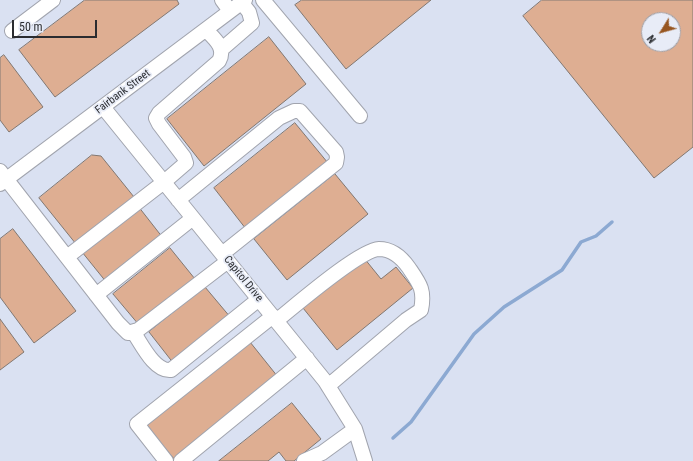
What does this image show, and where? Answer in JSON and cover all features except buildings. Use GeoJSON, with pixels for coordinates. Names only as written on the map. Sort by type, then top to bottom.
{"type":"FeatureCollection","features":[{"type":"Feature","properties":{"kind":"street"},"geometry":{"type":"LineString","coordinates":[[12,31],[53,0]]}},
{"type":"Feature","properties":{"kind":"street"},"geometry":{"type":"LineString","coordinates":[[222,0],[230,11]]}},
{"type":"Feature","properties":{"kind":"street"},"geometry":{"type":"LineString","coordinates":[[263,0],[360,116]]}},
{"type":"Feature","properties":{"kind":"street"},"geometry":{"type":"LineString","coordinates":[[222,48],[252,23],[249,12],[243,1]]}},
{"type":"Feature","properties":{"kind":"street","name":"Fairbank Street"},"geometry":{"type":"LineString","coordinates":[[2,178],[103,107],[243,1]]}},
{"type":"Feature","properties":{"kind":"street"},"geometry":{"type":"LineString","coordinates":[[67,257],[164,182],[186,163],[184,157],[156,118],[159,113],[219,61],[223,55],[222,48],[206,30]]}},
{"type":"Feature","properties":{"kind":"street","name":"Capitol Drive"},"geometry":{"type":"LineString","coordinates":[[103,107],[307,358],[328,386],[355,429],[366,461]]}},
{"type":"Feature","properties":{"kind":"street"},"geometry":{"type":"LineString","coordinates":[[134,333],[225,258],[336,163],[336,152],[300,111],[294,111],[279,118],[178,200]]}},
{"type":"Feature","properties":{"kind":"street"},"geometry":{"type":"LineString","coordinates":[[2,178],[67,257],[124,331],[134,333],[157,364],[162,368],[171,370],[259,299]]}},
{"type":"Feature","properties":{"kind":"street"},"geometry":{"type":"LineString","coordinates":[[96,295],[193,218]]}},
{"type":"Feature","properties":{"kind":"street"},"geometry":{"type":"LineString","coordinates":[[166,461],[136,424],[339,271],[367,253],[378,249],[392,251],[407,264],[421,284],[423,297],[421,310],[406,320],[328,386]]}},
{"type":"Feature","properties":{"kind":"street"},"geometry":{"type":"LineString","coordinates":[[181,461],[307,358]]}},
{"type":"Feature","properties":{"kind":"street"},"geometry":{"type":"LineString","coordinates":[[304,461],[322,453],[355,429]]}},
{"type":"Feature","properties":{"kind":"shaded area"},"geometry":{"type":"Polygon","coordinates":[[[0,0],[693,0],[693,461],[0,461],[0,0]]]}},
{"type":"Feature","properties":{"kind":"waterway"},"geometry":{"type":"LineString","coordinates":[[393,438],[411,422],[474,334],[504,307],[562,270],[581,242],[596,236],[612,222]]}}]}
